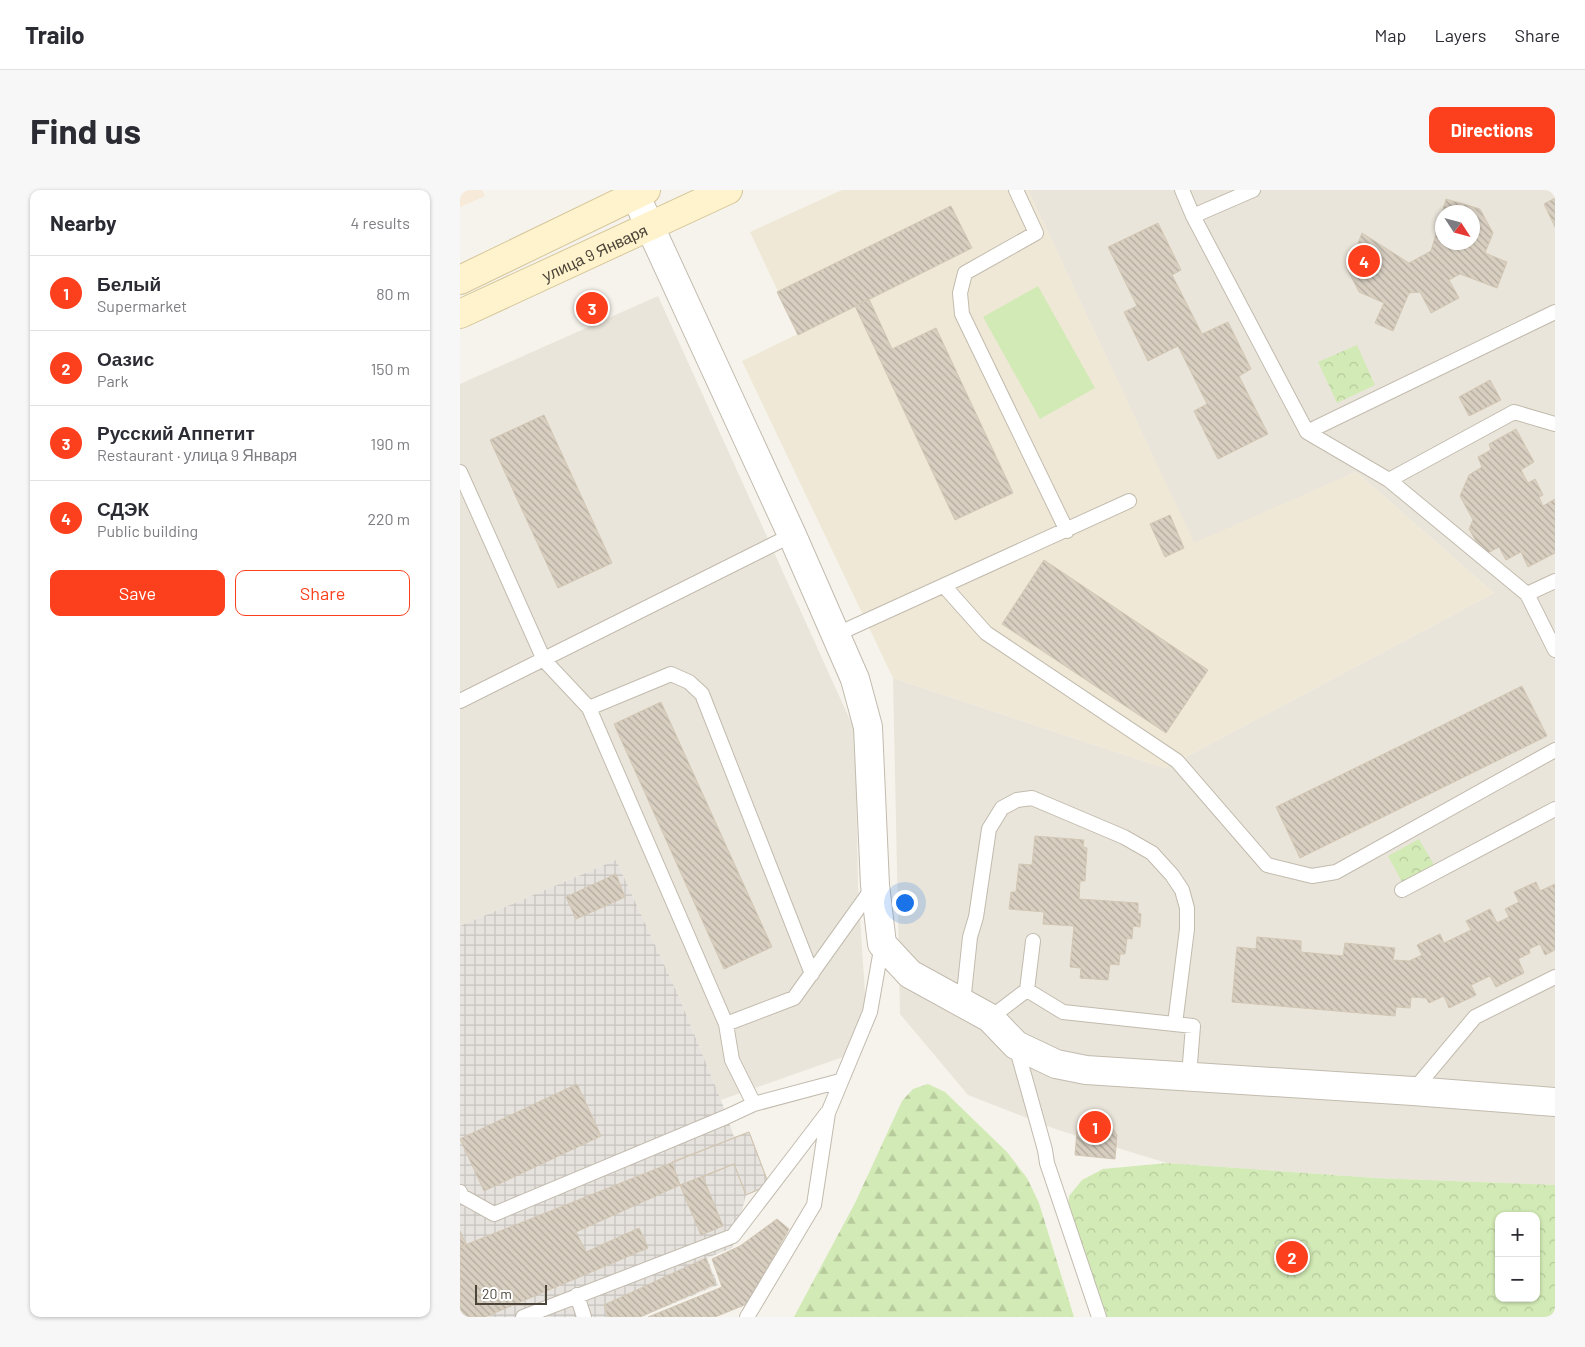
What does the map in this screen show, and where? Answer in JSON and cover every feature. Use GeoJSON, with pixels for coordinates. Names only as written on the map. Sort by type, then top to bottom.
{"type":"FeatureCollection","features":[{"type":"Feature","properties":{"kind":"main road","name":"улица 9 Января"},"geometry":{"type":"LineString","coordinates":[[460,314],[728,190]]}},
{"type":"Feature","properties":{"kind":"main road","name":"улица 9 Января"},"geometry":{"type":"LineString","coordinates":[[460,280],[638,192]]}},
{"type":"Feature","properties":{"kind":"street"},"geometry":{"type":"LineString","coordinates":[[638,192],[650,227],[792,535],[855,679],[868,727],[875,885],[882,944],[910,974],[990,1018],[1016,1045],[1056,1064],[1086,1070],[1413,1090],[1555,1102]]}},
{"type":"Feature","properties":{"kind":"lane"},"geometry":{"type":"LineString","coordinates":[[1016,190],[1036,234],[965,273],[960,293],[962,314],[1067,531]]}},
{"type":"Feature","properties":{"kind":"lane"},"geometry":{"type":"LineString","coordinates":[[1182,190],[1193,216],[1307,432],[1389,480],[1528,594],[1555,650]]}},
{"type":"Feature","properties":{"kind":"lane"},"geometry":{"type":"LineString","coordinates":[[1193,216],[1253,190]]}},
{"type":"Feature","properties":{"kind":"lane"},"geometry":{"type":"LineString","coordinates":[[1307,432],[1555,312]]}},
{"type":"Feature","properties":{"kind":"lane"},"geometry":{"type":"LineString","coordinates":[[1389,480],[1514,412],[1555,424]]}},
{"type":"Feature","properties":{"kind":"lane"},"geometry":{"type":"LineString","coordinates":[[460,472],[544,660],[589,708],[726,1024],[732,1060],[754,1104]]}},
{"type":"Feature","properties":{"kind":"lane"},"geometry":{"type":"LineString","coordinates":[[835,635],[945,587],[1129,501]]}},
{"type":"Feature","properties":{"kind":"lane"},"geometry":{"type":"LineString","coordinates":[[460,701],[792,535]]}},
{"type":"Feature","properties":{"kind":"lane"},"geometry":{"type":"LineString","coordinates":[[1528,594],[1555,581]]}},
{"type":"Feature","properties":{"kind":"lane"},"geometry":{"type":"LineString","coordinates":[[945,587],[986,633],[1177,761],[1267,865],[1312,876],[1336,872],[1555,750]]}},
{"type":"Feature","properties":{"kind":"lane"},"geometry":{"type":"LineString","coordinates":[[589,708],[671,674],[689,682],[702,694],[812,974]]}},
{"type":"Feature","properties":{"kind":"lane"},"geometry":{"type":"LineString","coordinates":[[963,1003],[970,937],[976,917],[989,829],[1002,808],[1017,800],[1032,798],[1124,837],[1152,853],[1172,875],[1182,890],[1187,908],[1187,929],[1175,1024]]}},
{"type":"Feature","properties":{"kind":"lane"},"geometry":{"type":"LineString","coordinates":[[1402,890],[1555,809]]}},
{"type":"Feature","properties":{"kind":"lane"},"geometry":{"type":"LineString","coordinates":[[726,1024],[794,998],[875,885]]}},
{"type":"Feature","properties":{"kind":"lane"},"geometry":{"type":"LineString","coordinates":[[990,1018],[1027,990],[1034,941]]}},
{"type":"Feature","properties":{"kind":"lane"},"geometry":{"type":"LineString","coordinates":[[747,1317],[814,1205],[828,1113],[870,1012],[882,944]]}},
{"type":"Feature","properties":{"kind":"lane"},"geometry":{"type":"LineString","coordinates":[[1413,1090],[1475,1018],[1555,977]]}},
{"type":"Feature","properties":{"kind":"lane"},"geometry":{"type":"LineString","coordinates":[[1027,990],[1063,1012],[1193,1026],[1189,1076]]}},
{"type":"Feature","properties":{"kind":"lane"},"geometry":{"type":"LineString","coordinates":[[1016,1045],[1047,1163],[1100,1317]]}},
{"type":"Feature","properties":{"kind":"lane"},"geometry":{"type":"LineString","coordinates":[[460,1192],[462,1196],[494,1214],[754,1104],[840,1082]]}},
{"type":"Feature","properties":{"kind":"lane"},"geometry":{"type":"LineString","coordinates":[[523,1317],[733,1236],[828,1113]]}},
{"type":"Feature","properties":{"kind":"lane"},"geometry":{"type":"LineString","coordinates":[[577,1295],[584,1317]]}},
{"type":"Feature","properties":{"kind":"shaded area"},"geometry":{"type":"Polygon","coordinates":[[[460,190],[482,190],[485,196],[460,207],[460,190]]]}},
{"type":"Feature","properties":{"kind":"shaded area"},"geometry":{"type":"Polygon","coordinates":[[[842,190],[1028,190],[1194,543],[1356,472],[1494,593],[1165,768],[893,678],[742,361],[798,334],[750,232],[842,190]]]}},
{"type":"Feature","properties":{"kind":"shaded area"},"geometry":{"type":"Polygon","coordinates":[[[1028,190],[1555,190],[1555,1185],[1375,1178],[1167,1163],[1058,1130],[968,1095],[900,1014],[893,678],[1165,768],[1494,593],[1356,472],[1194,544],[1028,190]]]}},
{"type":"Feature","properties":{"kind":"shaded area"},"geometry":{"type":"Polygon","coordinates":[[[658,296],[855,731],[858,886],[866,1009],[843,1057],[721,1100],[679,997],[616,860],[460,926],[460,384],[658,296]]]}},
{"type":"Feature","properties":{"kind":"shaded area"},"geometry":{"type":"Polygon","coordinates":[[[616,860],[679,997],[734,1137],[749,1132],[769,1185],[746,1195],[732,1248],[707,1258],[718,1285],[641,1317],[460,1317],[460,926],[616,860]]]}},
{"type":"Feature","properties":{"kind":"green space"},"geometry":{"type":"Polygon","coordinates":[[[1038,286],[1095,388],[1040,419],[983,317],[1038,286]]]}},
{"type":"Feature","properties":{"kind":"green space"},"geometry":{"type":"Polygon","coordinates":[[[1357,345],[1375,385],[1337,403],[1318,362],[1357,345]]]}},
{"type":"Feature","properties":{"kind":"green space"},"geometry":{"type":"Polygon","coordinates":[[[1419,839],[1434,865],[1402,882],[1388,856],[1419,839]]]}},
{"type":"Feature","properties":{"kind":"green space"},"geometry":{"type":"Polygon","coordinates":[[[928,1084],[945,1092],[1007,1152],[1027,1178],[1039,1203],[1074,1317],[794,1317],[855,1203],[902,1101],[913,1089],[928,1084]]]}},
{"type":"Feature","properties":{"kind":"green space"},"geometry":{"type":"Polygon","coordinates":[[[1167,1163],[1375,1178],[1555,1185],[1555,1317],[1105,1317],[1068,1210],[1069,1196],[1082,1180],[1103,1169],[1167,1163]]]}},
{"type":"Feature","properties":{"kind":"building"},"geometry":{"type":"Polygon","coordinates":[[[1555,198],[1555,227],[1544,204],[1555,198]]]}},
{"type":"Feature","properties":{"kind":"building"},"geometry":{"type":"Polygon","coordinates":[[[1446,199],[1466,205],[1444,205],[1446,199]]]}},
{"type":"Feature","properties":{"kind":"building"},"geometry":{"type":"Polygon","coordinates":[[[951,206],[972,248],[798,335],[777,292],[951,206]]]}},
{"type":"Feature","properties":{"kind":"building"},"geometry":{"type":"Polygon","coordinates":[[[1480,209],[1493,233],[1485,253],[1507,262],[1497,288],[1460,274],[1449,280],[1459,298],[1431,313],[1420,292],[1409,293],[1393,331],[1375,323],[1384,303],[1359,292],[1348,270],[1362,233],[1409,263],[1431,251],[1435,237],[1435,250],[1480,250],[1480,209]]]}},
{"type":"Feature","properties":{"kind":"building"},"geometry":{"type":"Polygon","coordinates":[[[1158,223],[1181,270],[1172,275],[1202,334],[1228,322],[1251,369],[1239,376],[1268,434],[1218,459],[1194,411],[1207,404],[1178,346],[1148,361],[1124,312],[1137,306],[1108,247],[1158,223]]]}},
{"type":"Feature","properties":{"kind":"building"},"geometry":{"type":"Polygon","coordinates":[[[869,299],[892,349],[936,328],[1013,493],[955,520],[855,306],[869,299]]]}},
{"type":"Feature","properties":{"kind":"building"},"geometry":{"type":"Polygon","coordinates":[[[1490,380],[1501,400],[1469,416],[1459,397],[1490,380]]]}},
{"type":"Feature","properties":{"kind":"building"},"geometry":{"type":"Polygon","coordinates":[[[544,415],[612,563],[558,588],[490,440],[544,415]]]}},
{"type":"Feature","properties":{"kind":"building"},"geometry":{"type":"Polygon","coordinates":[[[1516,429],[1534,462],[1521,470],[1528,483],[1535,479],[1543,495],[1539,497],[1543,506],[1555,499],[1555,553],[1528,567],[1521,552],[1506,560],[1499,547],[1484,555],[1469,529],[1473,520],[1460,496],[1469,475],[1482,467],[1478,457],[1491,450],[1489,444],[1516,429]]]}},
{"type":"Feature","properties":{"kind":"building"},"geometry":{"type":"Polygon","coordinates":[[[1170,515],[1184,548],[1165,557],[1150,524],[1170,515]]]}},
{"type":"Feature","properties":{"kind":"building"},"geometry":{"type":"Polygon","coordinates":[[[1044,560],[1208,670],[1166,733],[1002,624],[1044,560]]]}},
{"type":"Feature","properties":{"kind":"building"},"geometry":{"type":"Polygon","coordinates":[[[1522,686],[1547,736],[1300,858],[1276,807],[1522,686]]]}},
{"type":"Feature","properties":{"kind":"building"},"geometry":{"type":"Polygon","coordinates":[[[661,702],[772,947],[724,969],[614,724],[661,702]]]}},
{"type":"Feature","properties":{"kind":"building"},"geometry":{"type":"Polygon","coordinates":[[[1035,836],[1084,840],[1083,847],[1087,848],[1085,881],[1080,881],[1079,899],[1138,903],[1138,913],[1141,914],[1140,927],[1133,926],[1132,939],[1127,938],[1125,954],[1120,954],[1119,965],[1110,964],[1108,980],[1080,978],[1081,968],[1070,967],[1074,926],[1043,924],[1044,912],[1009,909],[1011,892],[1016,892],[1019,864],[1032,865],[1035,836]]]}},
{"type":"Feature","properties":{"kind":"building"},"geometry":{"type":"Polygon","coordinates":[[[616,874],[625,897],[576,919],[566,897],[616,874]]]}},
{"type":"Feature","properties":{"kind":"building"},"geometry":{"type":"Polygon","coordinates":[[[1536,882],[1540,891],[1555,884],[1555,950],[1545,955],[1540,944],[1529,949],[1530,953],[1518,959],[1524,973],[1496,987],[1490,976],[1471,985],[1476,995],[1449,1008],[1444,996],[1429,1003],[1426,998],[1411,997],[1410,1008],[1396,1007],[1395,1016],[1232,1002],[1237,947],[1256,949],[1257,937],[1301,941],[1301,952],[1343,956],[1345,943],[1395,948],[1393,960],[1409,961],[1422,955],[1417,945],[1440,934],[1444,943],[1471,930],[1466,921],[1490,909],[1497,923],[1509,917],[1505,909],[1519,902],[1514,892],[1536,882]]]}},
{"type":"Feature","properties":{"kind":"building"},"geometry":{"type":"Polygon","coordinates":[[[577,1084],[601,1136],[484,1191],[460,1139],[577,1084]]]}},
{"type":"Feature","properties":{"kind":"building"},"geometry":{"type":"Polygon","coordinates":[[[1086,1120],[1108,1122],[1117,1135],[1115,1159],[1075,1155],[1077,1130],[1086,1120]]]}},
{"type":"Feature","properties":{"kind":"building"},"geometry":{"type":"Polygon","coordinates":[[[749,1132],[769,1185],[746,1195],[734,1164],[680,1185],[672,1162],[749,1132]]]}},
{"type":"Feature","properties":{"kind":"building"},"geometry":{"type":"Polygon","coordinates":[[[749,1132],[769,1185],[746,1195],[734,1164],[703,1177],[723,1226],[701,1235],[680,1185],[576,1232],[586,1252],[639,1228],[648,1248],[485,1317],[460,1317],[460,1247],[749,1132]]]}},
{"type":"Feature","properties":{"kind":"building"},"geometry":{"type":"Polygon","coordinates":[[[777,1219],[789,1229],[747,1304],[715,1317],[648,1317],[722,1287],[712,1259],[740,1246],[777,1219]]]}},
{"type":"Feature","properties":{"kind":"building"},"geometry":{"type":"Polygon","coordinates":[[[460,1231],[466,1244],[460,1247],[460,1231]]]}},
{"type":"Feature","properties":{"kind":"building"},"geometry":{"type":"Polygon","coordinates":[[[706,1258],[715,1284],[640,1317],[608,1317],[604,1305],[706,1258]]]}},
{"type":"Feature","properties":{"kind":"place","name":"СДЭК"},"geometry":{"type":"Point","coordinates":[1364,261]}},
{"type":"Feature","properties":{"kind":"place","name":"Русский Аппетит"},"geometry":{"type":"Point","coordinates":[592,308]}},
{"type":"Feature","properties":{"kind":"place","name":"Белый"},"geometry":{"type":"Point","coordinates":[1095,1127]}},
{"type":"Feature","properties":{"kind":"place","name":"Оазис"},"geometry":{"type":"Point","coordinates":[1292,1257]}}]}
